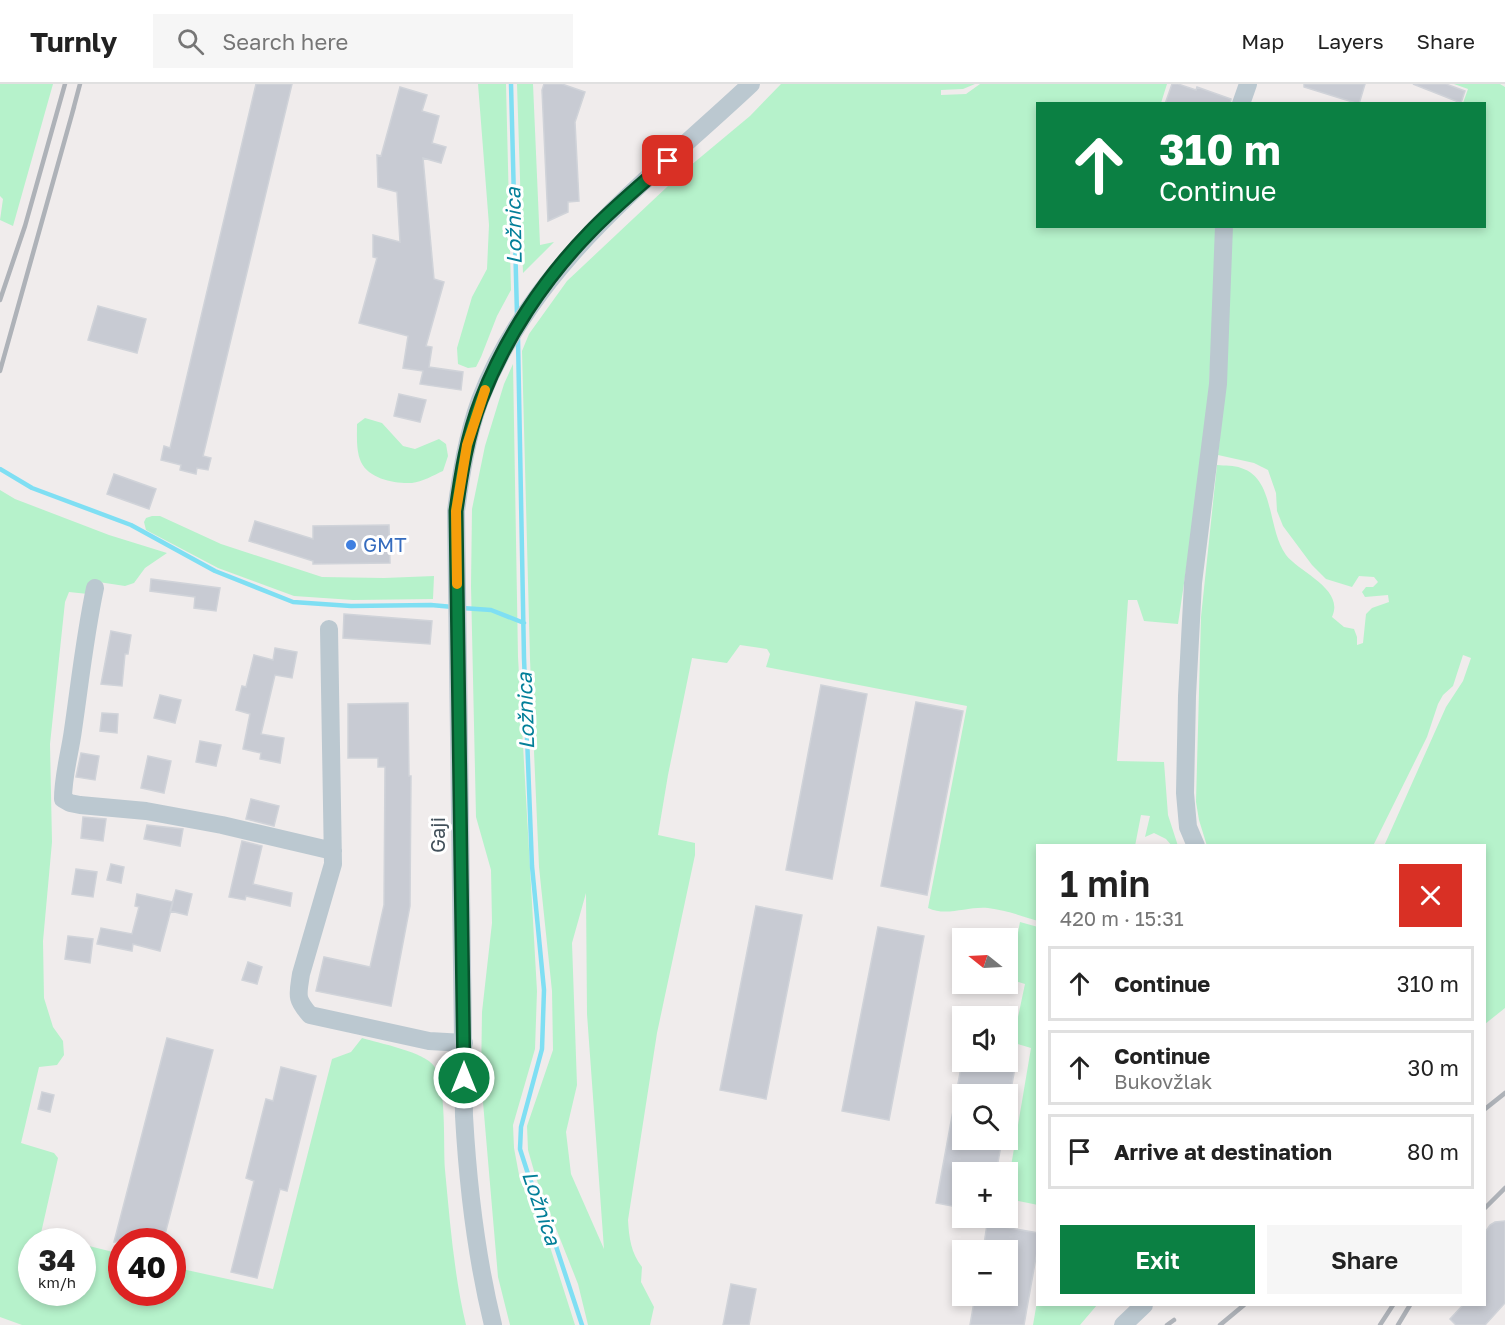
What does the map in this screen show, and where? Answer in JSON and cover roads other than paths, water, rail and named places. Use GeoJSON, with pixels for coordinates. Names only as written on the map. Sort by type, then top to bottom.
{"type":"FeatureCollection","features":[{"type":"Feature","properties":{"kind":"street","name":"Gaji"},"geometry":{"type":"LineString","coordinates":[[493,1325],[480,1265],[467,1174],[464,1116],[456,511],[461,473],[480,400],[503,351],[538,293],[591,231],[751,84]]}},
{"type":"Feature","properties":{"kind":"street"},"geometry":{"type":"LineString","coordinates":[[1243,102],[1248,84]]}},
{"type":"Feature","properties":{"kind":"street"},"geometry":{"type":"LineString","coordinates":[[1195,844],[1188,827],[1185,793],[1186,696],[1192,583],[1218,384],[1224,228]]}},
{"type":"Feature","properties":{"kind":"street"},"geometry":{"type":"LineString","coordinates":[[95,588],[63,783],[63,799],[70,804],[80,806],[146,811],[222,825],[333,851]]}},
{"type":"Feature","properties":{"kind":"street"},"geometry":{"type":"LineString","coordinates":[[329,629],[333,864],[301,974],[298,991],[299,1003],[310,1015],[429,1041],[464,1043]]}},
{"type":"Feature","properties":{"kind":"street"},"geometry":{"type":"LineString","coordinates":[[1123,1325],[1143,1306]]}},
{"type":"Feature","properties":{"kind":"waterway","name":"Ložnica"},"geometry":{"type":"LineString","coordinates":[[511,84],[517,315]]}},
{"type":"Feature","properties":{"kind":"waterway","name":"Ložnica"},"geometry":{"type":"LineString","coordinates":[[518,339],[524,658],[532,866],[544,990],[542,1049],[521,1127],[520,1149],[548,1222],[582,1325]]}},
{"type":"Feature","properties":{"kind":"waterway"},"geometry":{"type":"LineString","coordinates":[[0,469],[32,488],[131,525],[215,571],[293,602],[351,606],[453,607]]}},
{"type":"Feature","properties":{"kind":"waterway"},"geometry":{"type":"LineString","coordinates":[[462,608],[491,610],[524,623]]}},
{"type":"Feature","properties":{"kind":"railway"},"geometry":{"type":"LineString","coordinates":[[0,300],[25,226],[65,84]]}},
{"type":"Feature","properties":{"kind":"railway"},"geometry":{"type":"LineString","coordinates":[[72,114],[80,84]]}},
{"type":"Feature","properties":{"kind":"railway"},"geometry":{"type":"LineString","coordinates":[[0,371],[74,107]]}},
{"type":"Feature","properties":{"kind":"railway"},"geometry":{"type":"LineString","coordinates":[[1486,1108],[1505,1093]]}},
{"type":"Feature","properties":{"kind":"railway"},"geometry":{"type":"LineString","coordinates":[[1486,1207],[1505,1188]]}},
{"type":"Feature","properties":{"kind":"railway"},"geometry":{"type":"LineString","coordinates":[[1220,1325],[1243,1306]]}},
{"type":"Feature","properties":{"kind":"railway"},"geometry":{"type":"LineString","coordinates":[[1380,1325],[1392,1306]]}},
{"type":"Feature","properties":{"kind":"railway"},"geometry":{"type":"LineString","coordinates":[[1398,1325],[1409,1306]]}},
{"type":"Feature","properties":{"kind":"railway"},"geometry":{"type":"LineString","coordinates":[[1167,1325],[1174,1320]]}},
{"type":"Feature","properties":{"kind":"place","name":"GMT"},"geometry":{"type":"Point","coordinates":[351,545]}}]}
